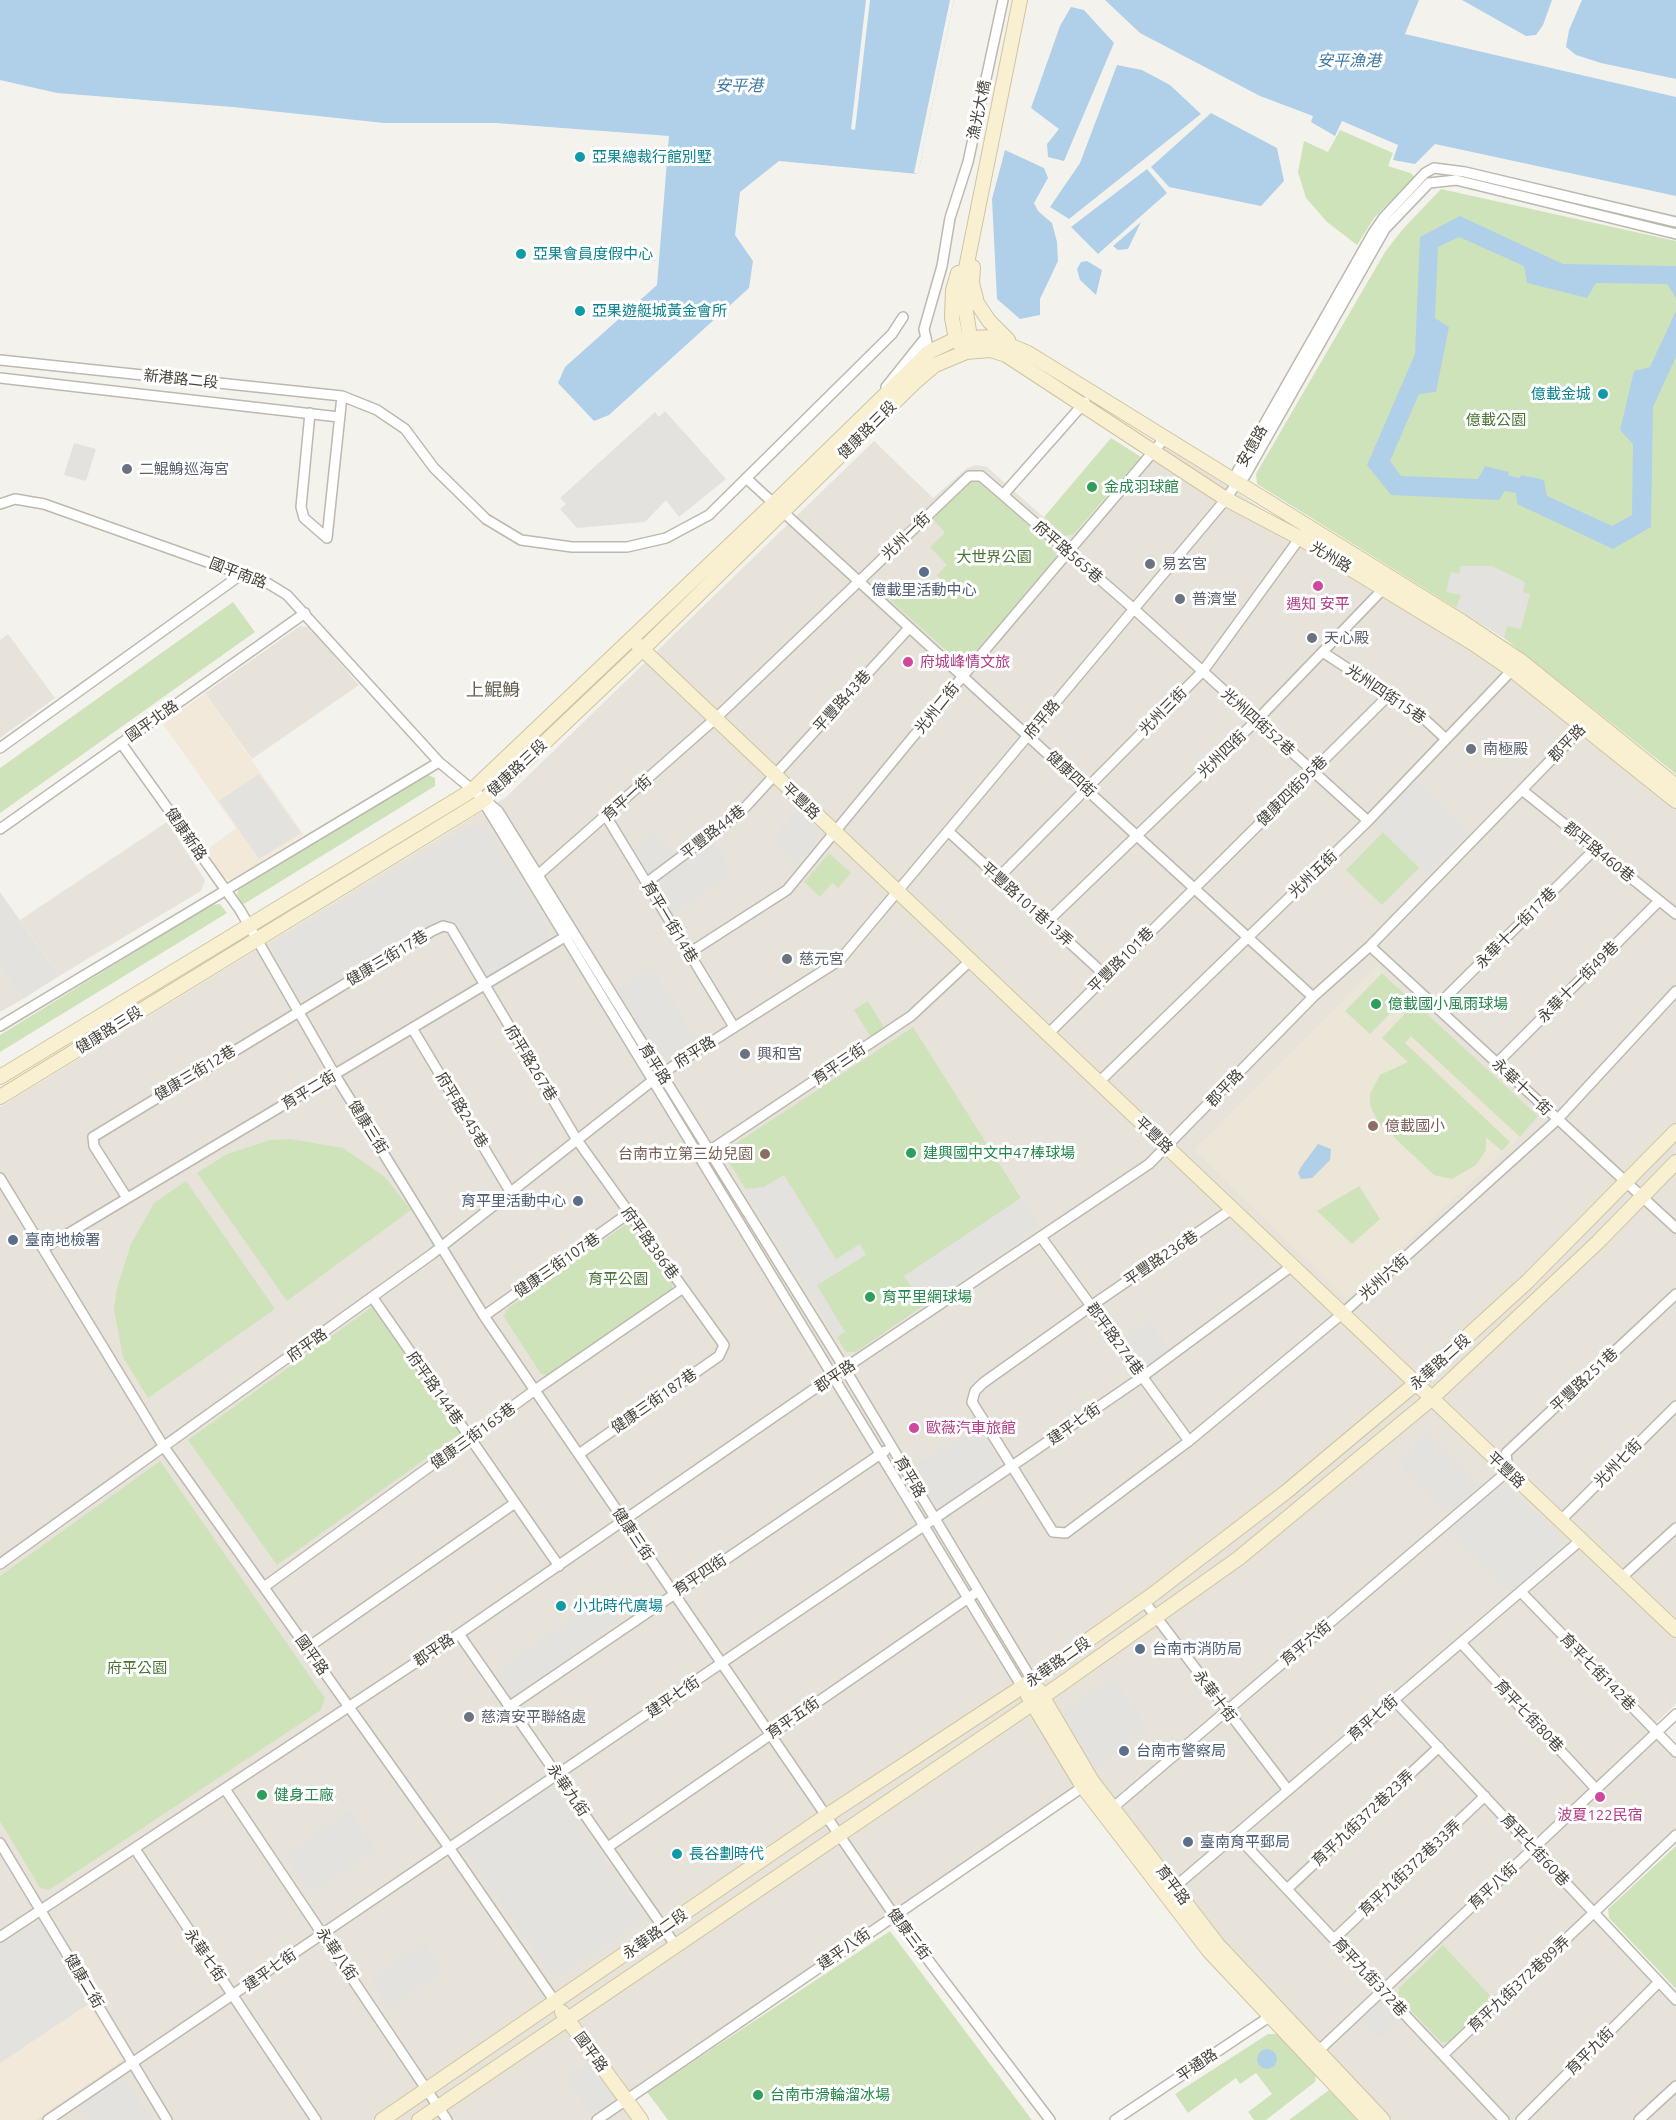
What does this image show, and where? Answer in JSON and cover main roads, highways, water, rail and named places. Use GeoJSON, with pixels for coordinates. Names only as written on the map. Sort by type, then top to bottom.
{"type":"FeatureCollection","features":[{"type":"Feature","properties":{"kind":"water","name":"安平港"},"geometry":{"type":"Polygon","coordinates":[[[0,0],[954,0],[918,174],[779,161],[740,192],[735,235],[753,261],[749,288],[609,415],[594,421],[558,383],[565,367],[657,285],[669,136],[496,123],[384,123],[233,107],[57,93],[0,80],[0,0]]]}},
{"type":"Feature","properties":{"kind":"water","name":"安平漁港"},"geometry":{"type":"Polygon","coordinates":[[[1105,0],[1419,0],[1405,34],[1676,97],[1676,196],[1435,144],[1415,164],[1393,160],[1398,145],[1342,121],[1335,136],[1311,122],[1313,116],[1260,96],[1140,33],[1105,0]]]}},
{"type":"Feature","properties":{"kind":"water"},"geometry":{"type":"Polygon","coordinates":[[[1462,0],[1552,0],[1543,25],[1536,35],[1526,36],[1462,0]]]}},
{"type":"Feature","properties":{"kind":"water"},"geometry":{"type":"Polygon","coordinates":[[[1582,0],[1676,0],[1676,79],[1601,63],[1576,55],[1566,47],[1569,30],[1582,0]]]}},
{"type":"Feature","properties":{"kind":"water"},"geometry":{"type":"Polygon","coordinates":[[[1071,7],[1084,10],[1114,43],[1064,161],[1048,157],[1047,144],[1059,129],[1031,108],[1060,26],[1071,7]]]}},
{"type":"Feature","properties":{"kind":"water"},"geometry":{"type":"Polygon","coordinates":[[[1117,65],[1142,70],[1170,85],[1201,114],[1069,219],[1050,207],[1080,163],[1117,65]]]}},
{"type":"Feature","properties":{"kind":"water"},"geometry":{"type":"Polygon","coordinates":[[[1211,113],[1277,148],[1284,181],[1261,206],[1169,187],[1151,167],[1211,113]]]}},
{"type":"Feature","properties":{"kind":"water"},"geometry":{"type":"Polygon","coordinates":[[[1005,150],[1044,168],[1048,178],[1034,203],[1038,211],[1052,223],[1057,242],[1058,261],[1040,299],[1040,315],[1020,319],[997,299],[992,199],[1005,150]]]}},
{"type":"Feature","properties":{"kind":"water"},"geometry":{"type":"Polygon","coordinates":[[[1147,169],[1167,193],[1098,254],[1071,227],[1147,169]]]}},
{"type":"Feature","properties":{"kind":"water"},"geometry":{"type":"Polygon","coordinates":[[[1460,216],[1563,264],[1676,266],[1676,298],[1667,284],[1596,283],[1587,298],[1527,283],[1524,266],[1459,237],[1438,247],[1435,318],[1449,327],[1436,392],[1419,394],[1390,461],[1401,476],[1478,479],[1485,466],[1509,472],[1508,475],[1514,477],[1520,478],[1521,475],[1544,480],[1547,496],[1612,526],[1632,515],[1633,444],[1620,430],[1634,371],[1650,367],[1676,311],[1676,357],[1653,407],[1651,527],[1613,549],[1517,504],[1516,493],[1505,491],[1499,500],[1391,495],[1367,465],[1415,354],[1420,237],[1460,216]]]}},
{"type":"Feature","properties":{"kind":"water"},"geometry":{"type":"Polygon","coordinates":[[[1141,222],[1128,249],[1118,250],[1113,246],[1141,222]]]}},
{"type":"Feature","properties":{"kind":"water"},"geometry":{"type":"Polygon","coordinates":[[[1087,261],[1102,270],[1096,295],[1080,280],[1077,269],[1081,262],[1087,261]]]}},
{"type":"Feature","properties":{"kind":"water"},"geometry":{"type":"Polygon","coordinates":[[[1318,1144],[1331,1149],[1330,1160],[1312,1178],[1301,1179],[1298,1173],[1318,1144]]]}},
{"type":"Feature","properties":{"kind":"water"},"geometry":{"type":"Polygon","coordinates":[[[1267,2049],[1274,2052],[1277,2059],[1274,2066],[1267,2069],[1260,2066],[1257,2059],[1260,2052],[1267,2049]]]}},
{"type":"Feature","properties":{"kind":"place","name":"亞果總裁行館別墅"},"geometry":{"type":"Point","coordinates":[580,157]}},
{"type":"Feature","properties":{"kind":"place","name":"亞果會員度假中心"},"geometry":{"type":"Point","coordinates":[521,254]}},
{"type":"Feature","properties":{"kind":"place","name":"亞果遊艇城黃金會所"},"geometry":{"type":"Point","coordinates":[580,311]}},
{"type":"Feature","properties":{"kind":"place","name":"億載金城"},"geometry":{"type":"Point","coordinates":[1603,394]}},
{"type":"Feature","properties":{"kind":"place","name":"二鯤鯓巡海宮"},"geometry":{"type":"Point","coordinates":[127,469]}},
{"type":"Feature","properties":{"kind":"place","name":"金成羽球館"},"geometry":{"type":"Point","coordinates":[1092,487]}},
{"type":"Feature","properties":{"kind":"place","name":"易玄宮"},"geometry":{"type":"Point","coordinates":[1150,564]}},
{"type":"Feature","properties":{"kind":"place","name":"億載里活動中心"},"geometry":{"type":"Point","coordinates":[924,572]}},
{"type":"Feature","properties":{"kind":"place","name":"遇知 安平"},"geometry":{"type":"Point","coordinates":[1318,586]}},
{"type":"Feature","properties":{"kind":"place","name":"普濟堂"},"geometry":{"type":"Point","coordinates":[1180,599]}},
{"type":"Feature","properties":{"kind":"place","name":"天心殿"},"geometry":{"type":"Point","coordinates":[1312,638]}},
{"type":"Feature","properties":{"kind":"place","name":"府城峰情文旅"},"geometry":{"type":"Point","coordinates":[908,662]}},
{"type":"Feature","properties":{"kind":"place","name":"南極殿"},"geometry":{"type":"Point","coordinates":[1471,749]}},
{"type":"Feature","properties":{"kind":"place","name":"慈元宮"},"geometry":{"type":"Point","coordinates":[787,959]}},
{"type":"Feature","properties":{"kind":"place","name":"億載國小風雨球場"},"geometry":{"type":"Point","coordinates":[1376,1004]}},
{"type":"Feature","properties":{"kind":"place","name":"興和宮"},"geometry":{"type":"Point","coordinates":[745,1054]}},
{"type":"Feature","properties":{"kind":"place","name":"億載國小"},"geometry":{"type":"Point","coordinates":[1373,1126]}},
{"type":"Feature","properties":{"kind":"place","name":"建興國中文中47棒球場"},"geometry":{"type":"Point","coordinates":[911,1153]}},
{"type":"Feature","properties":{"kind":"place","name":"台南市立第三幼兒園"},"geometry":{"type":"Point","coordinates":[765,1154]}},
{"type":"Feature","properties":{"kind":"place","name":"育平里活動中心"},"geometry":{"type":"Point","coordinates":[578,1201]}},
{"type":"Feature","properties":{"kind":"place","name":"臺南地檢署"},"geometry":{"type":"Point","coordinates":[13,1240]}},
{"type":"Feature","properties":{"kind":"place","name":"育平里網球場"},"geometry":{"type":"Point","coordinates":[870,1297]}},
{"type":"Feature","properties":{"kind":"place","name":"歐薇汽車旅館"},"geometry":{"type":"Point","coordinates":[914,1428]}},
{"type":"Feature","properties":{"kind":"place","name":"小北時代廣場"},"geometry":{"type":"Point","coordinates":[561,1606]}},
{"type":"Feature","properties":{"kind":"place","name":"台南市消防局"},"geometry":{"type":"Point","coordinates":[1140,1649]}},
{"type":"Feature","properties":{"kind":"place","name":"慈濟安平聯絡處"},"geometry":{"type":"Point","coordinates":[469,1717]}},
{"type":"Feature","properties":{"kind":"place","name":"台南市警察局"},"geometry":{"type":"Point","coordinates":[1124,1751]}},
{"type":"Feature","properties":{"kind":"place","name":"健身工廠"},"geometry":{"type":"Point","coordinates":[262,1795]}},
{"type":"Feature","properties":{"kind":"place","name":"波夏122民宿"},"geometry":{"type":"Point","coordinates":[1600,1797]}},
{"type":"Feature","properties":{"kind":"place","name":"臺南育平郵局"},"geometry":{"type":"Point","coordinates":[1188,1842]}},
{"type":"Feature","properties":{"kind":"place","name":"長谷劃時代"},"geometry":{"type":"Point","coordinates":[677,1854]}},
{"type":"Feature","properties":{"kind":"place","name":"台南市滑輪溜冰場"},"geometry":{"type":"Point","coordinates":[758,2095]}},
{"type":"Feature","properties":{"kind":"district","name":"上鯤鯓"},"geometry":{"type":"Point","coordinates":[493,690]}},
{"type":"Feature","properties":{"kind":"park label","name":"億載公園"},"geometry":{"type":"Point","coordinates":[1496,420]}},
{"type":"Feature","properties":{"kind":"park label","name":"大世界公園"},"geometry":{"type":"Point","coordinates":[994,557]}},
{"type":"Feature","properties":{"kind":"park label","name":"育平公園"},"geometry":{"type":"Point","coordinates":[618,1279]}},
{"type":"Feature","properties":{"kind":"park label","name":"府平公園"},"geometry":{"type":"Point","coordinates":[137,1668]}}]}
